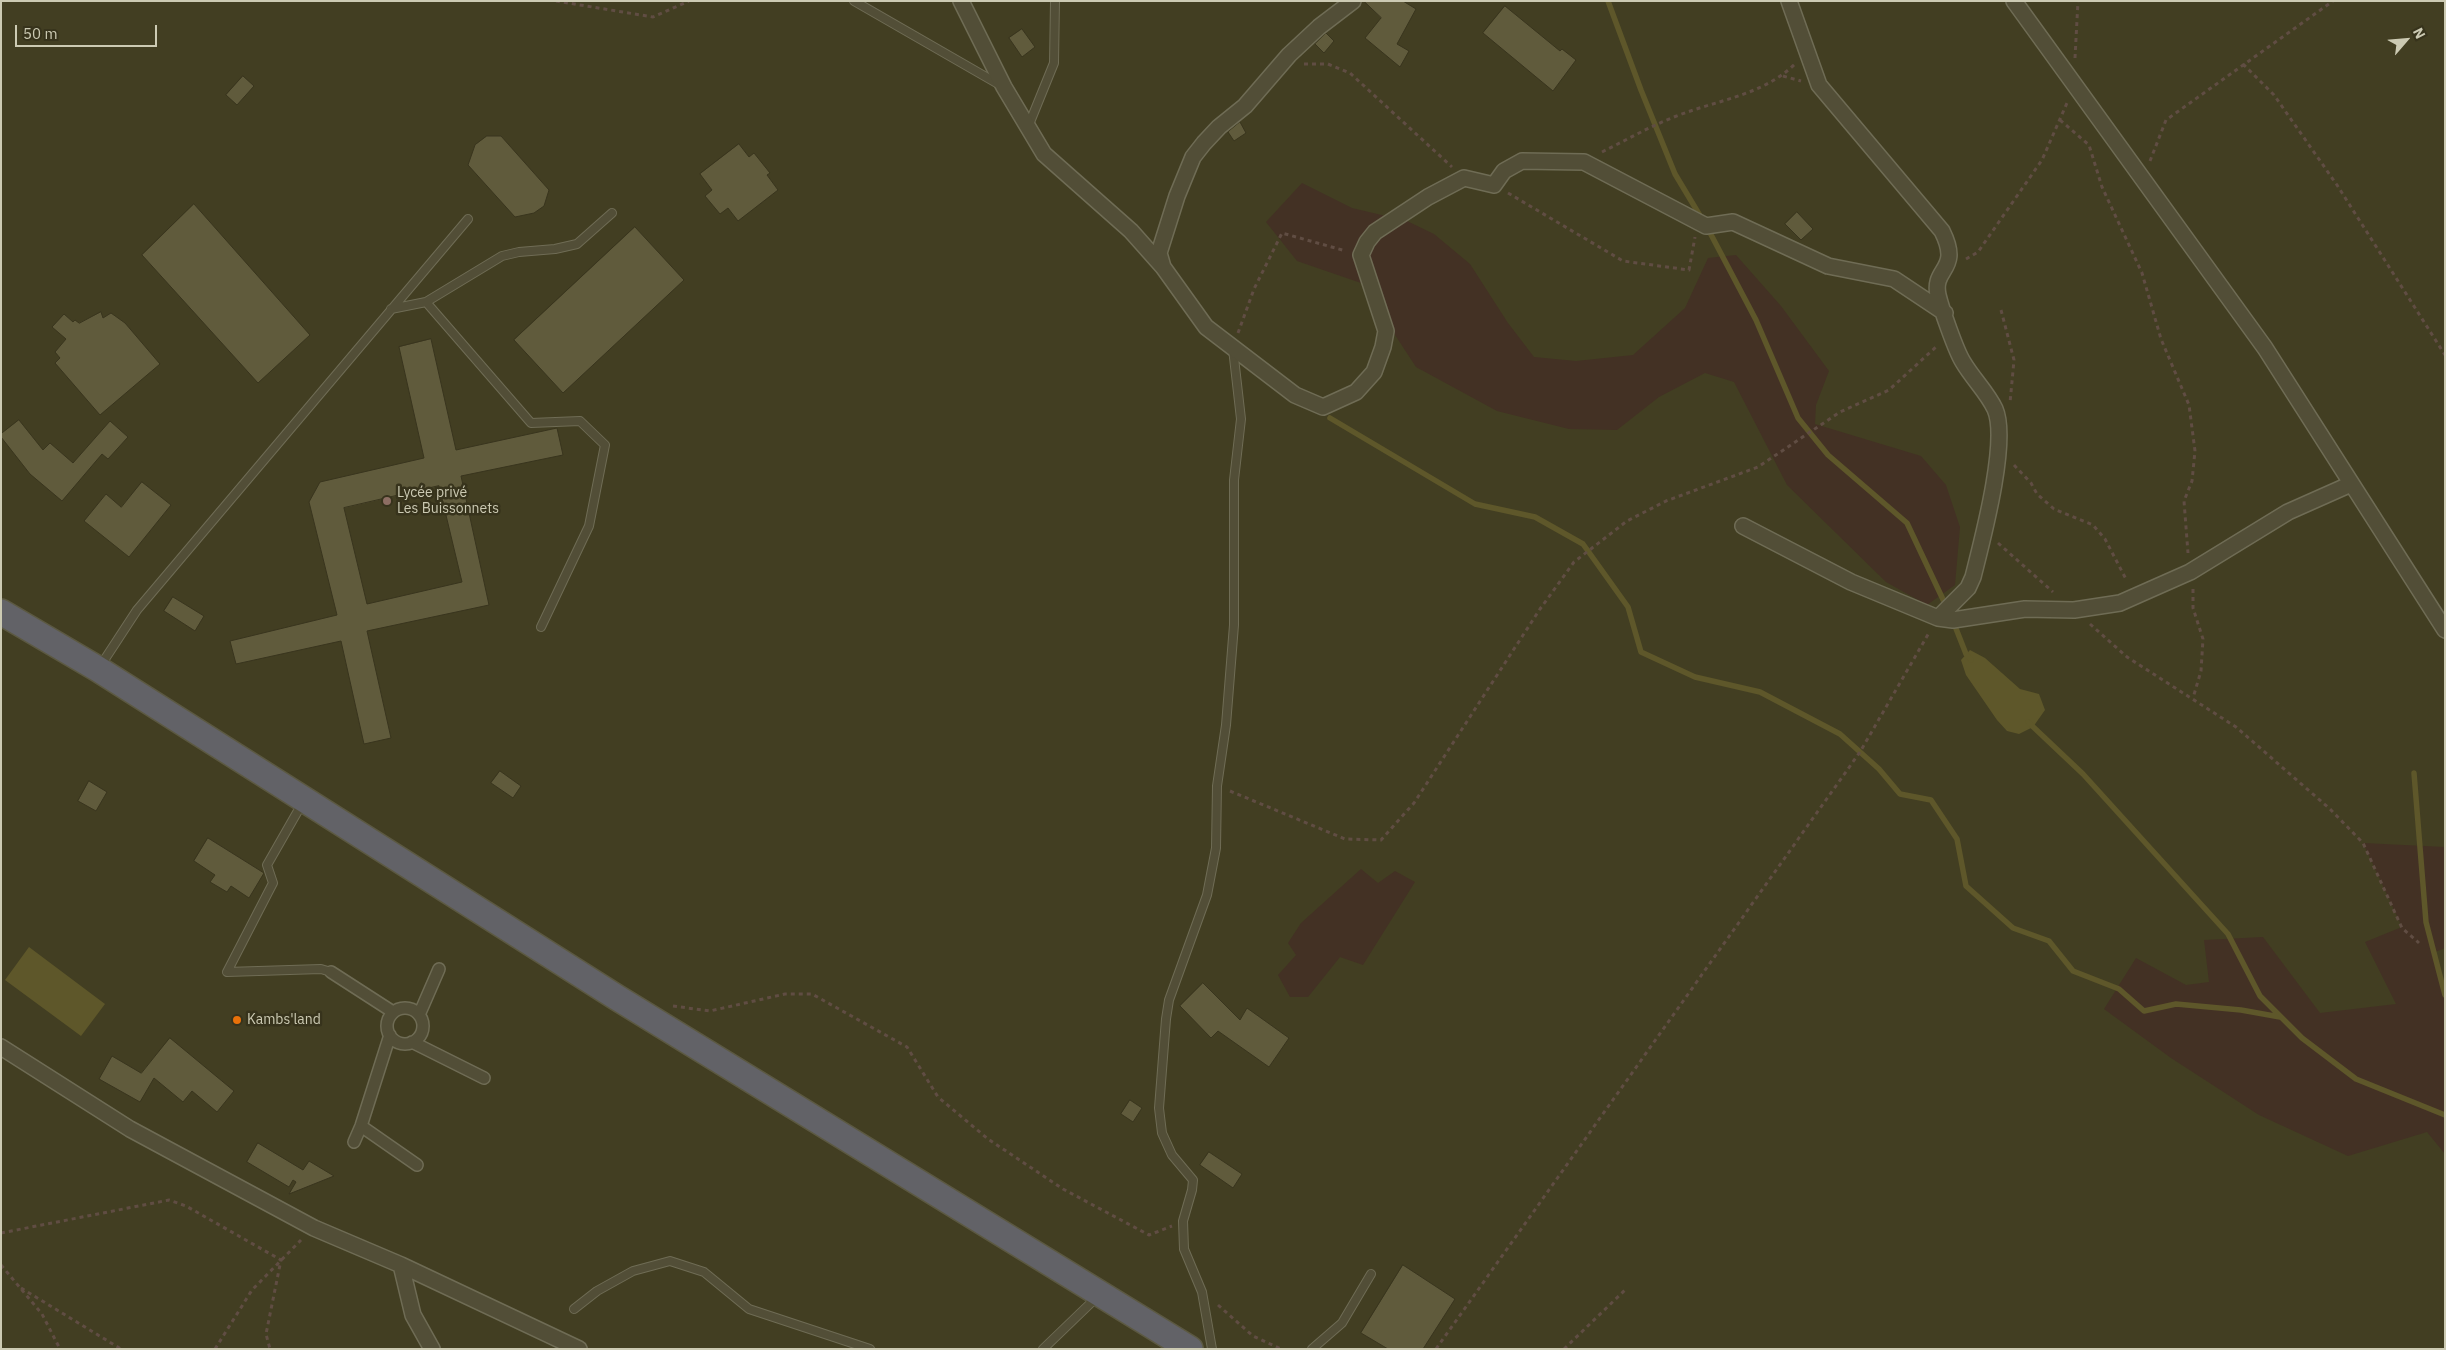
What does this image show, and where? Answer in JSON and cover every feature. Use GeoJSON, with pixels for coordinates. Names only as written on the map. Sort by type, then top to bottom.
{"type":"FeatureCollection","features":[{"type":"Feature","properties":{"kind":"highway"},"geometry":{"type":"LineString","coordinates":[[1,612],[98,669],[616,998],[1190,1349]]}},
{"type":"Feature","properties":{"kind":"street"},"geometry":{"type":"LineString","coordinates":[[961,1],[1004,87],[1044,154],[1131,231],[1163,267],[1206,326],[1295,395],[1323,407],[1356,392],[1374,372],[1383,347],[1386,331],[1361,255],[1367,242],[1375,232],[1435,193],[1464,178],[1494,186],[1504,171],[1522,161],[1584,162],[1706,226],[1733,222],[1828,266],[1894,279],[1945,313]]}},
{"type":"Feature","properties":{"kind":"street"},"geometry":{"type":"LineString","coordinates":[[1163,267],[1159,253],[1176,196],[1193,158],[1219,127],[1246,106],[1271,75],[1319,27],[1353,1]]}},
{"type":"Feature","properties":{"kind":"street"},"geometry":{"type":"LineString","coordinates":[[1789,1],[1819,85],[1942,232],[1950,246],[1950,260],[1937,282],[1938,294],[1962,362],[1996,410],[2000,426],[2000,448],[1974,577],[1968,588],[1938,618]]}},
{"type":"Feature","properties":{"kind":"street"},"geometry":{"type":"LineString","coordinates":[[2014,1],[2265,348],[2445,630]]}},
{"type":"Feature","properties":{"kind":"street"},"geometry":{"type":"LineString","coordinates":[[1742,526],[1851,582],[1938,618],[1953,620],[1973,619],[2025,609],[2074,610],[2120,603],[2135,598],[2190,572],[2288,512],[2351,484]]}},
{"type":"Feature","properties":{"kind":"street"},"geometry":{"type":"LineString","coordinates":[[412,1042],[421,1033],[422,1027],[419,1015],[439,969]]}},
{"type":"Feature","properties":{"kind":"street"},"geometry":{"type":"LineString","coordinates":[[331,972],[393,1012]]}},
{"type":"Feature","properties":{"kind":"street"},"geometry":{"type":"LineString","coordinates":[[354,1142],[361,1126],[390,1035],[387,1023],[393,1012],[407,1008],[419,1015]]}},
{"type":"Feature","properties":{"kind":"street"},"geometry":{"type":"LineString","coordinates":[[390,1035],[400,1043],[412,1042],[484,1078]]}},
{"type":"Feature","properties":{"kind":"street"},"geometry":{"type":"LineString","coordinates":[[1,1047],[130,1129],[314,1228],[580,1349]]}},
{"type":"Feature","properties":{"kind":"street"},"geometry":{"type":"LineString","coordinates":[[361,1126],[417,1165]]}},
{"type":"Feature","properties":{"kind":"street"},"geometry":{"type":"LineString","coordinates":[[400,1266],[413,1315],[432,1349]]}},
{"type":"Feature","properties":{"kind":"lane"},"geometry":{"type":"LineString","coordinates":[[854,1],[1004,87]]}},
{"type":"Feature","properties":{"kind":"lane"},"geometry":{"type":"LineString","coordinates":[[1028,127],[1054,63],[1055,1]]}},
{"type":"Feature","properties":{"kind":"lane"},"geometry":{"type":"LineString","coordinates":[[391,309],[426,302],[502,256],[577,244],[612,213]]}},
{"type":"Feature","properties":{"kind":"lane"},"geometry":{"type":"LineString","coordinates":[[98,669],[137,610],[468,219]]}},
{"type":"Feature","properties":{"kind":"lane"},"geometry":{"type":"LineString","coordinates":[[426,302],[531,423],[580,421],[606,445],[589,526],[541,627]]}},
{"type":"Feature","properties":{"kind":"lane"},"geometry":{"type":"LineString","coordinates":[[1212,1349],[1202,1292],[1184,1249],[1182,1221],[1192,1190],[1193,1180],[1172,1155],[1162,1133],[1159,1108],[1169,1000],[1207,895],[1216,848],[1218,786],[1226,725],[1234,625],[1234,480],[1241,419],[1233,347]]}},
{"type":"Feature","properties":{"kind":"lane"},"geometry":{"type":"LineString","coordinates":[[304,800],[267,865],[273,882],[227,972],[321,969],[331,972]]}},
{"type":"Feature","properties":{"kind":"lane"},"geometry":{"type":"LineString","coordinates":[[574,1309],[597,1291],[633,1270],[670,1261],[704,1272],[749,1310],[870,1349]]}},
{"type":"Feature","properties":{"kind":"lane"},"geometry":{"type":"LineString","coordinates":[[1312,1349],[1342,1323],[1371,1274]]}},
{"type":"Feature","properties":{"kind":"lane"},"geometry":{"type":"LineString","coordinates":[[1043,1349],[1100,1294]]}},
{"type":"Feature","properties":{"kind":"path"},"geometry":{"type":"LineString","coordinates":[[556,1],[653,17],[689,1]]}},
{"type":"Feature","properties":{"kind":"path"},"geometry":{"type":"LineString","coordinates":[[1942,274],[1978,252],[2042,160],[2074,84],[2078,1]]}},
{"type":"Feature","properties":{"kind":"path"},"geometry":{"type":"LineString","coordinates":[[2142,179],[2166,120],[2333,1]]}},
{"type":"Feature","properties":{"kind":"path"},"geometry":{"type":"LineString","coordinates":[[1584,162],[1676,116],[1748,94],[1782,76],[1806,53]]}},
{"type":"Feature","properties":{"kind":"path"},"geometry":{"type":"LineString","coordinates":[[1271,75],[1296,63],[1328,64],[1350,73],[1464,178]]}},
{"type":"Feature","properties":{"kind":"path"},"geometry":{"type":"LineString","coordinates":[[2243,64],[2274,95],[2332,178],[2445,355]]}},
{"type":"Feature","properties":{"kind":"path"},"geometry":{"type":"LineString","coordinates":[[2060,120],[2089,145],[2102,187],[2142,273],[2161,339],[2189,405],[2195,451],[2192,481],[2184,501],[2193,608],[2202,639],[2201,671],[2193,698]]}},
{"type":"Feature","properties":{"kind":"path"},"geometry":{"type":"LineString","coordinates":[[1494,186],[1623,261],[1689,270],[1697,221]]}},
{"type":"Feature","properties":{"kind":"path"},"geometry":{"type":"LineString","coordinates":[[1233,347],[1254,289],[1282,233],[1361,255]]}},
{"type":"Feature","properties":{"kind":"path"},"geometry":{"type":"LineString","coordinates":[[2001,310],[2014,360],[2010,409]]}},
{"type":"Feature","properties":{"kind":"path"},"geometry":{"type":"LineString","coordinates":[[1218,786],[1345,839],[1381,840],[1414,803],[1540,609],[1574,562],[1627,521],[1666,501],[1758,466],[1840,412],[1889,390],[1934,350],[1951,331]]}},
{"type":"Feature","properties":{"kind":"path"},"geometry":{"type":"LineString","coordinates":[[2000,448],[2004,449],[2016,467],[2032,482],[2037,494],[2054,509],[2093,525],[2105,539],[2135,598]]}},
{"type":"Feature","properties":{"kind":"path"},"geometry":{"type":"LineString","coordinates":[[1984,531],[2127,657],[2236,727],[2330,809],[2363,843],[2402,928],[2419,943]]}},
{"type":"Feature","properties":{"kind":"path"},"geometry":{"type":"LineString","coordinates":[[1436,1349],[1860,752],[1938,618]]}},
{"type":"Feature","properties":{"kind":"path"},"geometry":{"type":"LineString","coordinates":[[672,1005],[710,1011],[785,994],[812,994],[907,1047],[938,1096],[988,1140],[1063,1189],[1149,1235],[1182,1221]]}},
{"type":"Feature","properties":{"kind":"path"},"geometry":{"type":"LineString","coordinates":[[1,1232],[169,1200],[186,1206],[281,1260]]}},
{"type":"Feature","properties":{"kind":"path"},"geometry":{"type":"LineString","coordinates":[[215,1349],[252,1290],[314,1228]]}},
{"type":"Feature","properties":{"kind":"path"},"geometry":{"type":"LineString","coordinates":[[270,1349],[266,1334],[281,1260]]}},
{"type":"Feature","properties":{"kind":"path"},"geometry":{"type":"LineString","coordinates":[[1,1265],[42,1314],[60,1349]]}},
{"type":"Feature","properties":{"kind":"path"},"geometry":{"type":"LineString","coordinates":[[21,1288],[121,1349]]}},
{"type":"Feature","properties":{"kind":"path"},"geometry":{"type":"LineString","coordinates":[[1564,1349],[1625,1290]]}},
{"type":"Feature","properties":{"kind":"path"},"geometry":{"type":"LineString","coordinates":[[1202,1292],[1253,1336],[1281,1349]]}},
{"type":"Feature","properties":{"kind":"shaded area"},"geometry":{"type":"Polygon","coordinates":[[[1302,183],[1352,208],[1407,221],[1434,234],[1470,264],[1508,323],[1534,357],[1576,361],[1633,355],[1685,308],[1708,258],[1736,255],[1781,306],[1829,371],[1816,405],[1815,424],[1921,456],[1946,485],[1960,527],[1955,585],[1927,605],[1886,582],[1787,485],[1734,382],[1705,373],[1659,397],[1617,430],[1569,429],[1497,411],[1416,367],[1361,283],[1297,261],[1266,222],[1302,183]]]}},
{"type":"Feature","properties":{"kind":"shaded area"},"geometry":{"type":"Polygon","coordinates":[[[1970,650],[1985,658],[2020,689],[2039,694],[2045,710],[2033,727],[2019,734],[2007,731],[1997,720],[1966,675],[1961,660],[1970,650]]]}},
{"type":"Feature","properties":{"kind":"shaded area"},"geometry":{"type":"Polygon","coordinates":[[[2363,843],[2445,847],[2445,948],[2433,953],[2441,988],[2445,989],[2445,1154],[2427,1132],[2348,1156],[2259,1115],[2171,1058],[2104,1009],[2136,958],[2186,985],[2209,982],[2204,940],[2263,937],[2320,1013],[2396,1004],[2365,942],[2402,927],[2363,843]]]}},
{"type":"Feature","properties":{"kind":"shaded area"},"geometry":{"type":"Polygon","coordinates":[[[1361,869],[1378,883],[1395,871],[1415,882],[1363,965],[1340,957],[1308,997],[1290,997],[1278,975],[1296,955],[1288,943],[1301,923],[1361,869]]]}},
{"type":"Feature","properties":{"kind":"shaded area"},"geometry":{"type":"Polygon","coordinates":[[[29,947],[105,1004],[81,1036],[5,980],[29,947]]]}},
{"type":"Feature","properties":{"kind":"building"},"geometry":{"type":"Polygon","coordinates":[[[1364,1],[1403,1],[1416,9],[1397,44],[1409,51],[1400,67],[1365,38],[1381,18],[1364,1]]]}},
{"type":"Feature","properties":{"kind":"building"},"geometry":{"type":"Polygon","coordinates":[[[1505,6],[1560,51],[1562,49],[1576,60],[1553,91],[1483,33],[1505,6]]]}},
{"type":"Feature","properties":{"kind":"building"},"geometry":{"type":"Polygon","coordinates":[[[1022,29],[1035,47],[1022,57],[1009,38],[1022,29]]]}},
{"type":"Feature","properties":{"kind":"building"},"geometry":{"type":"Polygon","coordinates":[[[1326,33],[1334,41],[1324,53],[1315,44],[1326,33]]]}},
{"type":"Feature","properties":{"kind":"building"},"geometry":{"type":"Polygon","coordinates":[[[243,76],[254,86],[237,105],[226,95],[243,76]]]}},
{"type":"Feature","properties":{"kind":"building"},"geometry":{"type":"Polygon","coordinates":[[[1240,122],[1246,133],[1234,141],[1228,132],[1240,122]]]}},
{"type":"Feature","properties":{"kind":"building"},"geometry":{"type":"Polygon","coordinates":[[[487,136],[501,136],[549,190],[544,206],[534,213],[515,217],[468,165],[475,145],[487,136]]]}},
{"type":"Feature","properties":{"kind":"building"},"geometry":{"type":"Polygon","coordinates":[[[739,144],[749,157],[754,153],[770,173],[767,175],[778,190],[738,221],[728,208],[720,214],[705,196],[712,190],[700,174],[739,144]]]}},
{"type":"Feature","properties":{"kind":"building"},"geometry":{"type":"Polygon","coordinates":[[[194,204],[310,335],[258,383],[142,255],[194,204]]]}},
{"type":"Feature","properties":{"kind":"building"},"geometry":{"type":"Polygon","coordinates":[[[1797,212],[1813,229],[1801,240],[1785,224],[1797,212]]]}},
{"type":"Feature","properties":{"kind":"building"},"geometry":{"type":"Polygon","coordinates":[[[635,227],[684,280],[563,393],[514,340],[635,227]]]}},
{"type":"Feature","properties":{"kind":"building"},"geometry":{"type":"Polygon","coordinates":[[[101,312],[103,318],[111,313],[125,323],[160,364],[100,415],[55,363],[60,358],[55,352],[66,339],[52,327],[64,314],[73,322],[75,320],[79,323],[101,312]]]}},
{"type":"Feature","properties":{"kind":"building"},"geometry":{"type":"Polygon","coordinates":[[[431,339],[456,450],[557,428],[563,455],[461,476],[489,605],[367,631],[391,738],[364,744],[341,641],[236,664],[230,641],[337,615],[309,502],[320,482],[424,458],[399,347],[431,339]],[[439,486],[344,508],[367,604],[462,582],[439,486]]]}},
{"type":"Feature","properties":{"kind":"building"},"geometry":{"type":"Polygon","coordinates":[[[19,420],[43,450],[50,443],[73,463],[110,421],[128,437],[108,459],[102,454],[62,501],[30,474],[1,437],[1,434],[19,420]]]}},
{"type":"Feature","properties":{"kind":"building"},"geometry":{"type":"Polygon","coordinates":[[[142,482],[171,505],[129,557],[84,521],[106,494],[121,507],[142,482]]]}},
{"type":"Feature","properties":{"kind":"building"},"geometry":{"type":"Polygon","coordinates":[[[173,597],[204,616],[195,631],[164,611],[173,597]]]}},
{"type":"Feature","properties":{"kind":"building"},"geometry":{"type":"Polygon","coordinates":[[[500,771],[521,786],[513,798],[491,783],[500,771]]]}},
{"type":"Feature","properties":{"kind":"building"},"geometry":{"type":"Polygon","coordinates":[[[89,781],[107,792],[96,811],[78,801],[89,781]]]}},
{"type":"Feature","properties":{"kind":"building"},"geometry":{"type":"Polygon","coordinates":[[[208,838],[264,873],[249,898],[231,886],[227,892],[210,882],[215,875],[194,861],[208,838]]]}},
{"type":"Feature","properties":{"kind":"building"},"geometry":{"type":"Polygon","coordinates":[[[1203,983],[1240,1020],[1247,1008],[1289,1038],[1269,1067],[1218,1031],[1211,1038],[1180,1006],[1203,983]]]}},
{"type":"Feature","properties":{"kind":"building"},"geometry":{"type":"Polygon","coordinates":[[[170,1038],[234,1091],[217,1112],[192,1091],[183,1102],[154,1078],[140,1102],[99,1079],[112,1056],[141,1073],[170,1038]]]}},
{"type":"Feature","properties":{"kind":"building"},"geometry":{"type":"Polygon","coordinates":[[[1130,1100],[1142,1108],[1133,1122],[1121,1114],[1130,1100]]]}},
{"type":"Feature","properties":{"kind":"building"},"geometry":{"type":"Polygon","coordinates":[[[258,1143],[303,1170],[309,1161],[334,1176],[289,1194],[296,1182],[293,1180],[289,1187],[247,1162],[258,1143]]]}},
{"type":"Feature","properties":{"kind":"building"},"geometry":{"type":"Polygon","coordinates":[[[1209,1152],[1242,1174],[1233,1188],[1200,1165],[1209,1152]]]}},
{"type":"Feature","properties":{"kind":"building"},"geometry":{"type":"Polygon","coordinates":[[[1403,1265],[1455,1299],[1423,1349],[1388,1349],[1361,1333],[1403,1265]]]}},
{"type":"Feature","properties":{"kind":"waterway"},"geometry":{"type":"LineString","coordinates":[[1608,1],[1675,174],[1702,219]]}},
{"type":"Feature","properties":{"kind":"waterway"},"geometry":{"type":"LineString","coordinates":[[1707,227],[1756,320],[1798,418],[1828,455],[1907,523],[1947,608]]}},
{"type":"Feature","properties":{"kind":"waterway"},"geometry":{"type":"LineString","coordinates":[[1330,418],[1475,504],[1535,517],[1583,544],[1628,607],[1641,652],[1695,677],[1760,692],[1840,734],[1879,769],[1900,794],[1931,800],[1957,839],[1966,886],[2013,928],[2049,941],[2073,971],[2119,989],[2144,1011],[2176,1004],[2241,1010],[2280,1017]]}},
{"type":"Feature","properties":{"kind":"waterway"},"geometry":{"type":"LineString","coordinates":[[1953,621],[1966,654],[1971,660]]}},
{"type":"Feature","properties":{"kind":"waterway"},"geometry":{"type":"LineString","coordinates":[[2028,722],[2083,774],[2228,934],[2260,996],[2302,1038],[2356,1079],[2445,1115]]}},
{"type":"Feature","properties":{"kind":"waterway"},"geometry":{"type":"LineString","coordinates":[[2414,773],[2426,922],[2445,995]]}},
{"type":"Feature","properties":{"kind":"place","name":"Lycée privé Les Buissonnets"},"geometry":{"type":"Point","coordinates":[387,501]}},
{"type":"Feature","properties":{"kind":"place","name":"Kambs'land"},"geometry":{"type":"Point","coordinates":[237,1020]}}]}
